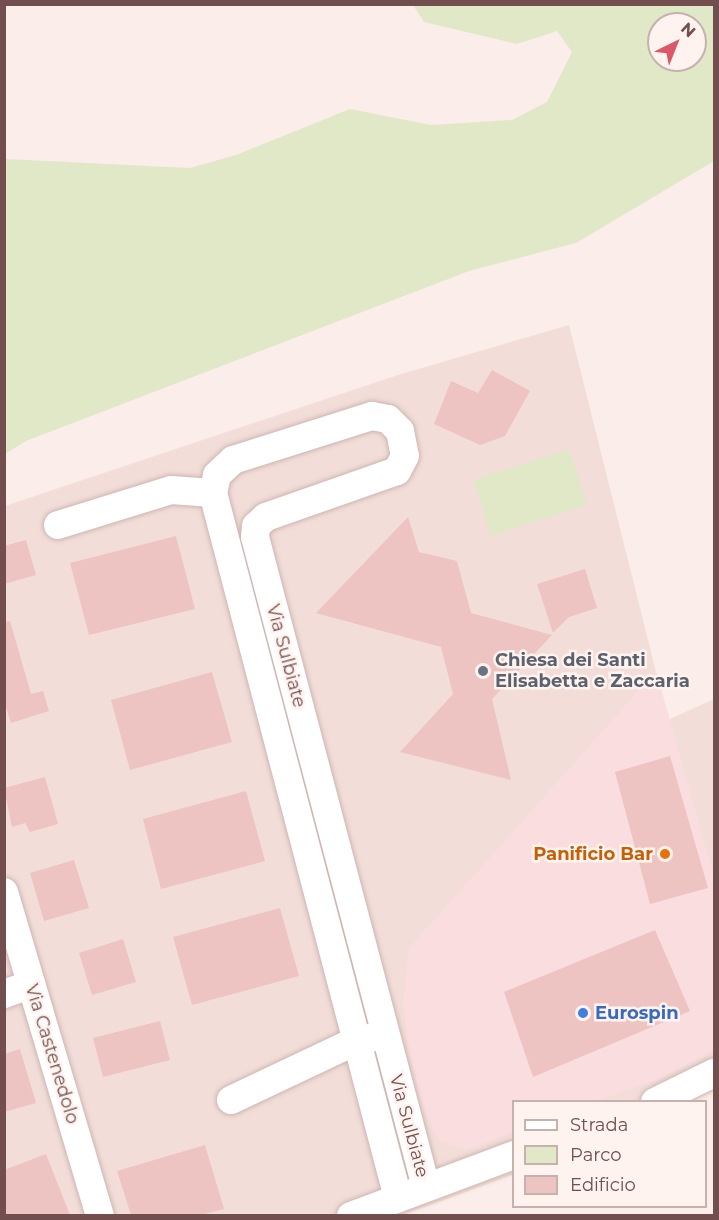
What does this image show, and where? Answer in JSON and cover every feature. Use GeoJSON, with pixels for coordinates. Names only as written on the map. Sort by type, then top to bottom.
{"type":"FeatureCollection","features":[{"type":"Feature","properties":{"kind":"street","name":"Via Sulbiate"},"geometry":{"type":"LineString","coordinates":[[398,1198],[243,617],[213,493],[217,475],[224,466],[286,442],[372,416],[388,419],[400,431],[405,456],[401,467],[390,476],[258,523],[255,537],[426,1187]]}},
{"type":"Feature","properties":{"kind":"street"},"geometry":{"type":"LineString","coordinates":[[58,525],[171,490],[213,493]]}},
{"type":"Feature","properties":{"kind":"street"},"geometry":{"type":"LineString","coordinates":[[243,617],[275,612]]}},
{"type":"Feature","properties":{"kind":"street"},"geometry":{"type":"LineString","coordinates":[[278,746],[308,738]]}},
{"type":"Feature","properties":{"kind":"street"},"geometry":{"type":"LineString","coordinates":[[310,866],[339,858]]}},
{"type":"Feature","properties":{"kind":"street","name":"Via Castenedolo"},"geometry":{"type":"LineString","coordinates":[[4,892],[100,1215]]}},
{"type":"Feature","properties":{"kind":"street"},"geometry":{"type":"LineString","coordinates":[[4,994],[31,984]]}},
{"type":"Feature","properties":{"kind":"street"},"geometry":{"type":"LineString","coordinates":[[231,1100],[356,1041],[385,1034]]}},
{"type":"Feature","properties":{"kind":"street"},"geometry":{"type":"LineString","coordinates":[[657,1100],[714,1073]]}},
{"type":"Feature","properties":{"kind":"street"},"geometry":{"type":"LineString","coordinates":[[351,1215],[512,1155]]}},
{"type":"Feature","properties":{"kind":"shaded area"},"geometry":{"type":"Polygon","coordinates":[[[569,325],[668,720],[714,699],[714,876],[679,759],[714,890],[714,1087],[685,1100],[512,1100],[512,1175],[403,1215],[5,1216],[5,506],[398,375],[569,325]]]}},
{"type":"Feature","properties":{"kind":"shaded area"},"geometry":{"type":"Polygon","coordinates":[[[656,671],[714,876],[714,1050],[659,1079],[600,1100],[512,1100],[512,1132],[467,1150],[440,1142],[422,1107],[409,1051],[403,1002],[409,948],[656,671]]]}},
{"type":"Feature","properties":{"kind":"green space"},"geometry":{"type":"Polygon","coordinates":[[[413,5],[714,5],[714,161],[576,243],[469,271],[26,441],[5,454],[5,159],[190,168],[236,155],[350,109],[431,125],[512,120],[547,102],[572,52],[557,31],[517,44],[424,22],[413,5]]]}},
{"type":"Feature","properties":{"kind":"green space"},"geometry":{"type":"Polygon","coordinates":[[[569,449],[587,505],[491,536],[473,480],[569,449]]]}},
{"type":"Feature","properties":{"kind":"building"},"geometry":{"type":"Polygon","coordinates":[[[492,370],[530,391],[505,436],[480,445],[434,424],[451,381],[478,393],[492,370]]]}},
{"type":"Feature","properties":{"kind":"building","name":"Chiesa dei Santi Elisabetta e Zaccaria"},"geometry":{"type":"Polygon","coordinates":[[[408,517],[419,552],[457,561],[471,613],[552,635],[492,699],[511,780],[400,752],[453,694],[441,647],[316,613],[408,517]]]}},
{"type":"Feature","properties":{"kind":"building"},"geometry":{"type":"Polygon","coordinates":[[[176,536],[195,609],[89,635],[70,563],[176,536]]]}},
{"type":"Feature","properties":{"kind":"building"},"geometry":{"type":"Polygon","coordinates":[[[26,540],[36,575],[4,584],[4,546],[26,540]]]}},
{"type":"Feature","properties":{"kind":"building"},"geometry":{"type":"Polygon","coordinates":[[[585,569],[597,608],[569,617],[553,633],[537,584],[585,569]]]}},
{"type":"Feature","properties":{"kind":"building"},"geometry":{"type":"Polygon","coordinates":[[[10,621],[31,694],[43,691],[49,711],[11,723],[4,701],[4,622],[10,621]]]}},
{"type":"Feature","properties":{"kind":"building"},"geometry":{"type":"Polygon","coordinates":[[[212,672],[232,742],[130,770],[111,700],[212,672]]]}},
{"type":"Feature","properties":{"kind":"building"},"geometry":{"type":"Polygon","coordinates":[[[670,756],[708,888],[650,904],[615,772],[670,756]]]}},
{"type":"Feature","properties":{"kind":"building"},"geometry":{"type":"Polygon","coordinates":[[[45,777],[58,824],[30,832],[25,823],[12,827],[4,788],[45,777]]]}},
{"type":"Feature","properties":{"kind":"building"},"geometry":{"type":"Polygon","coordinates":[[[246,791],[265,861],[161,889],[143,819],[246,791]]]}},
{"type":"Feature","properties":{"kind":"building"},"geometry":{"type":"Polygon","coordinates":[[[74,860],[89,908],[44,921],[30,873],[74,860]]]}},
{"type":"Feature","properties":{"kind":"building"},"geometry":{"type":"Polygon","coordinates":[[[280,908],[299,976],[192,1005],[173,937],[280,908]]]}},
{"type":"Feature","properties":{"kind":"building"},"geometry":{"type":"Polygon","coordinates":[[[655,930],[690,1011],[533,1077],[504,992],[655,930]]]}},
{"type":"Feature","properties":{"kind":"building"},"geometry":{"type":"Polygon","coordinates":[[[123,939],[136,982],[92,995],[79,953],[123,939]]]}},
{"type":"Feature","properties":{"kind":"building"},"geometry":{"type":"Polygon","coordinates":[[[160,1021],[170,1060],[103,1077],[93,1038],[160,1021]]]}},
{"type":"Feature","properties":{"kind":"building"},"geometry":{"type":"Polygon","coordinates":[[[20,1049],[36,1103],[4,1112],[4,1054],[20,1049]]]}},
{"type":"Feature","properties":{"kind":"building"},"geometry":{"type":"Polygon","coordinates":[[[205,1145],[224,1209],[201,1215],[131,1215],[117,1171],[205,1145]]]}},
{"type":"Feature","properties":{"kind":"building"},"geometry":{"type":"Polygon","coordinates":[[[46,1154],[70,1215],[4,1215],[4,1170],[46,1154]]]}},
{"type":"Feature","properties":{"kind":"place","name":"Chiesa dei Santi Elisabetta e Zaccaria"},"geometry":{"type":"Point","coordinates":[483,671]}},
{"type":"Feature","properties":{"kind":"place","name":"Panificio Bar"},"geometry":{"type":"Point","coordinates":[665,854]}},
{"type":"Feature","properties":{"kind":"place","name":"Eurospin"},"geometry":{"type":"Point","coordinates":[583,1013]}}]}
